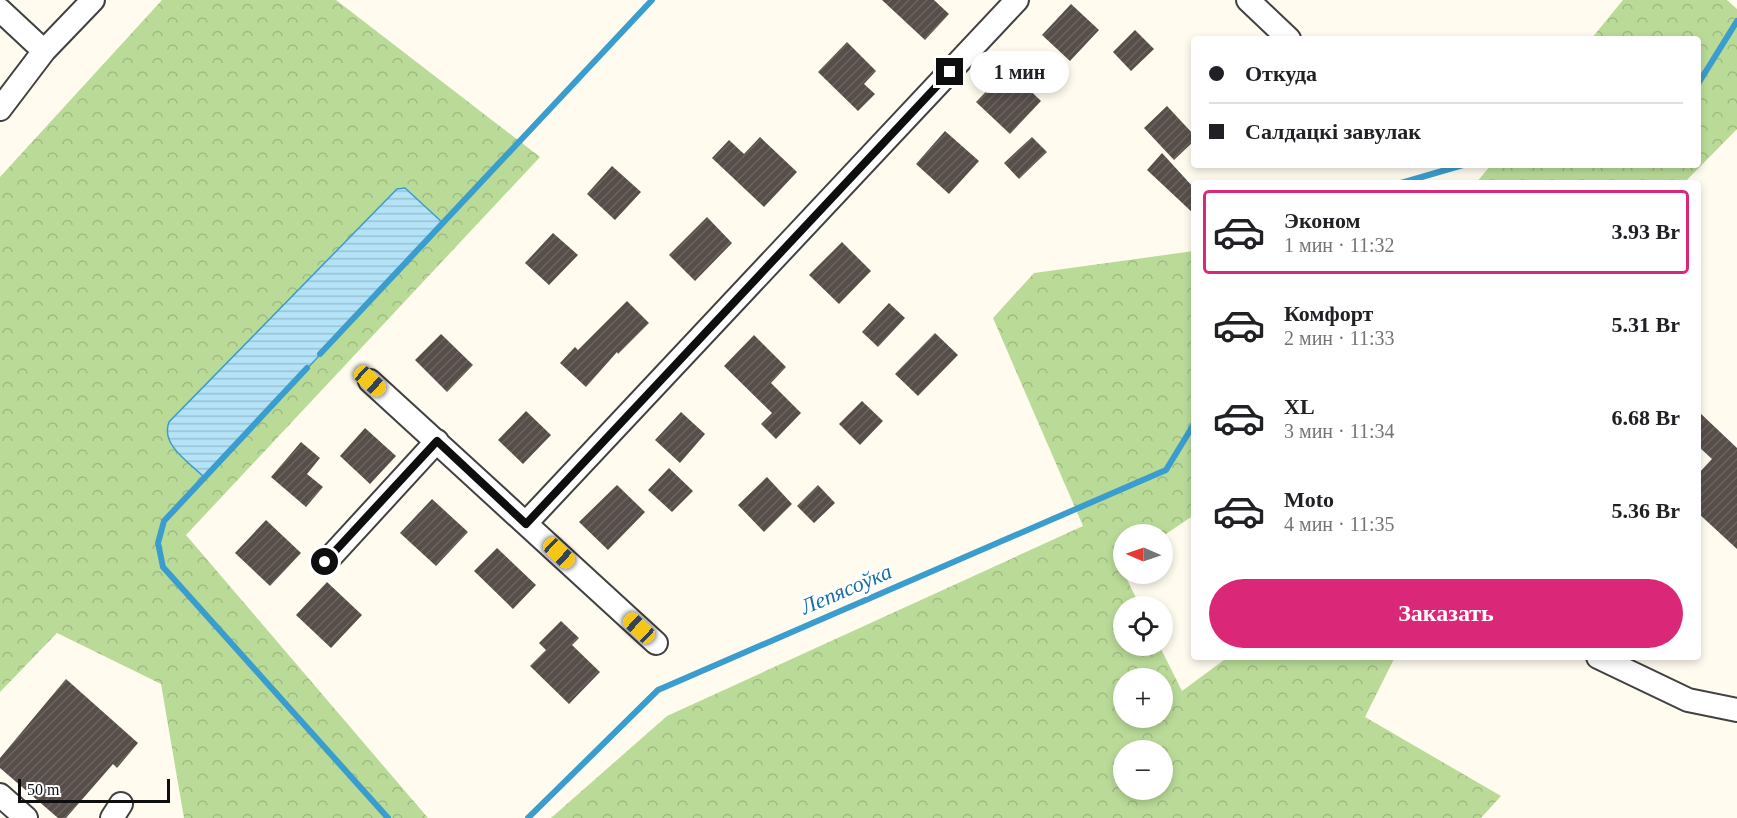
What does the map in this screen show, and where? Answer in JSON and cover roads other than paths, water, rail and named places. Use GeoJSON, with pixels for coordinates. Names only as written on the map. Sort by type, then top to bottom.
{"type":"FeatureCollection","features":[{"type":"Feature","properties":{"kind":"street"},"geometry":{"type":"LineString","coordinates":[[0,109],[44,51],[93,0]]}},
{"type":"Feature","properties":{"kind":"street"},"geometry":{"type":"LineString","coordinates":[[526,524],[1017,0]]}},
{"type":"Feature","properties":{"kind":"street"},"geometry":{"type":"LineString","coordinates":[[1248,0],[1286,36]]}},
{"type":"Feature","properties":{"kind":"street"},"geometry":{"type":"LineString","coordinates":[[0,10],[44,51]]}},
{"type":"Feature","properties":{"kind":"street"},"geometry":{"type":"LineString","coordinates":[[370,381],[656,643]]}},
{"type":"Feature","properties":{"kind":"street"},"geometry":{"type":"LineString","coordinates":[[325,562],[437,441]]}},
{"type":"Feature","properties":{"kind":"street"},"geometry":{"type":"LineString","coordinates":[[1604,660],[1688,700],[1737,710]]}},
{"type":"Feature","properties":{"kind":"street"},"geometry":{"type":"LineString","coordinates":[[0,795],[26,818]]}},
{"type":"Feature","properties":{"kind":"water"},"geometry":{"type":"Polygon","coordinates":[[[405,188],[443,223],[205,478],[172,446],[167,430],[169,422],[397,189],[405,188]]]}},
{"type":"Feature","properties":{"kind":"waterway"},"geometry":{"type":"LineString","coordinates":[[320,354],[652,0]]}},
{"type":"Feature","properties":{"kind":"waterway","name":"Лепясоўка"},"geometry":{"type":"LineString","coordinates":[[1701,79],[1737,21]]}},
{"type":"Feature","properties":{"kind":"waterway","name":"Лепясоўка"},"geometry":{"type":"LineString","coordinates":[[1411,180],[1453,168]]}},
{"type":"Feature","properties":{"kind":"waterway"},"geometry":{"type":"LineString","coordinates":[[307,368],[164,521],[158,543],[163,567],[388,818]]}},
{"type":"Feature","properties":{"kind":"waterway","name":"Лепясоўка"},"geometry":{"type":"LineString","coordinates":[[528,818],[658,690],[1166,470],[1191,429]]}}]}
